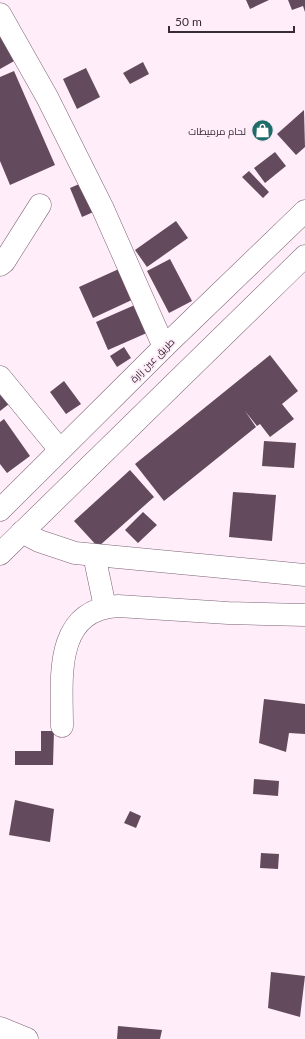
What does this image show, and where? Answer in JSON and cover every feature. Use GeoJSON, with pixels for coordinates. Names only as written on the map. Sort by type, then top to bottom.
{"type":"FeatureCollection","features":[{"type":"Feature","properties":{"kind":"street"},"geometry":{"type":"LineString","coordinates":[[0,14],[47,98],[103,209],[164,347]]}},
{"type":"Feature","properties":{"kind":"street"},"geometry":{"type":"LineString","coordinates":[[0,265],[4,262],[40,205]]}},
{"type":"Feature","properties":{"kind":"street","name":"طريق عين زارة"},"geometry":{"type":"LineString","coordinates":[[0,510],[164,347],[305,211]]}},
{"type":"Feature","properties":{"kind":"street"},"geometry":{"type":"LineString","coordinates":[[0,554],[305,256]]}},
{"type":"Feature","properties":{"kind":"street"},"geometry":{"type":"LineString","coordinates":[[0,377],[60,450]]}},
{"type":"Feature","properties":{"kind":"street"},"geometry":{"type":"LineString","coordinates":[[22,532],[56,548],[94,555],[305,575]]}},
{"type":"Feature","properties":{"kind":"street"},"geometry":{"type":"LineString","coordinates":[[94,555],[105,607]]}},
{"type":"Feature","properties":{"kind":"street"},"geometry":{"type":"LineString","coordinates":[[62,726],[62,665],[64,650],[70,635],[79,623],[91,613],[105,607],[118,606],[305,615]]}},
{"type":"Feature","properties":{"kind":"street"},"geometry":{"type":"LineString","coordinates":[[0,1028],[27,1039]]}},
{"type":"Feature","properties":{"kind":"building"},"geometry":{"type":"Polygon","coordinates":[[[246,0],[269,0],[250,9],[246,0]]]}},
{"type":"Feature","properties":{"kind":"building"},"geometry":{"type":"Polygon","coordinates":[[[288,0],[305,0],[305,12],[303,6],[292,10],[288,0]]]}},
{"type":"Feature","properties":{"kind":"building"},"geometry":{"type":"Polygon","coordinates":[[[0,32],[16,60],[0,69],[0,32]]]}},
{"type":"Feature","properties":{"kind":"building"},"geometry":{"type":"Polygon","coordinates":[[[143,62],[149,74],[130,84],[123,73],[143,62]]]}},
{"type":"Feature","properties":{"kind":"building"},"geometry":{"type":"Polygon","coordinates":[[[86,68],[100,97],[77,109],[63,79],[86,68]]]}},
{"type":"Feature","properties":{"kind":"building"},"geometry":{"type":"Polygon","coordinates":[[[14,71],[55,165],[10,185],[0,161],[0,77],[14,71]]]}},
{"type":"Feature","properties":{"kind":"building"},"geometry":{"type":"Polygon","coordinates":[[[304,110],[305,147],[296,155],[277,134],[304,110]]]}},
{"type":"Feature","properties":{"kind":"building"},"geometry":{"type":"Polygon","coordinates":[[[275,152],[286,166],[265,183],[254,168],[275,152]]]}},
{"type":"Feature","properties":{"kind":"building"},"geometry":{"type":"Polygon","coordinates":[[[249,171],[269,192],[263,198],[242,177],[249,171]]]}},
{"type":"Feature","properties":{"kind":"building"},"geometry":{"type":"Polygon","coordinates":[[[86,181],[98,210],[82,217],[70,188],[86,181]]]}},
{"type":"Feature","properties":{"kind":"building"},"geometry":{"type":"Polygon","coordinates":[[[176,221],[188,238],[147,267],[135,250],[176,221]]]}},
{"type":"Feature","properties":{"kind":"building"},"geometry":{"type":"Polygon","coordinates":[[[170,259],[192,301],[169,313],[147,271],[170,259]]]}},
{"type":"Feature","properties":{"kind":"building"},"geometry":{"type":"Polygon","coordinates":[[[121,268],[134,299],[93,318],[79,287],[121,268]]]}},
{"type":"Feature","properties":{"kind":"building"},"geometry":{"type":"Polygon","coordinates":[[[137,304],[149,332],[108,350],[96,322],[137,304]]]}},
{"type":"Feature","properties":{"kind":"building"},"geometry":{"type":"Polygon","coordinates":[[[124,347],[131,358],[117,367],[110,356],[124,347]]]}},
{"type":"Feature","properties":{"kind":"building"},"geometry":{"type":"Polygon","coordinates":[[[270,355],[298,391],[282,404],[294,419],[270,437],[260,424],[257,426],[245,411],[256,427],[164,501],[135,464],[270,355]]]}},
{"type":"Feature","properties":{"kind":"building"},"geometry":{"type":"Polygon","coordinates":[[[64,381],[81,404],[66,414],[50,392],[64,381]]]}},
{"type":"Feature","properties":{"kind":"building"},"geometry":{"type":"Polygon","coordinates":[[[0,393],[9,404],[0,411],[0,393]]]}},
{"type":"Feature","properties":{"kind":"building"},"geometry":{"type":"Polygon","coordinates":[[[4,419],[30,456],[7,473],[0,464],[0,422],[4,419]]]}},
{"type":"Feature","properties":{"kind":"building"},"geometry":{"type":"Polygon","coordinates":[[[264,441],[296,443],[294,468],[262,466],[264,441]]]}},
{"type":"Feature","properties":{"kind":"building"},"geometry":{"type":"Polygon","coordinates":[[[130,470],[154,497],[98,547],[74,521],[130,470]]]}},
{"type":"Feature","properties":{"kind":"building"},"geometry":{"type":"Polygon","coordinates":[[[233,492],[276,495],[272,541],[229,537],[233,492]]]}},
{"type":"Feature","properties":{"kind":"building"},"geometry":{"type":"Polygon","coordinates":[[[143,512],[157,525],[138,543],[125,530],[143,512]]]}},
{"type":"Feature","properties":{"kind":"building"},"geometry":{"type":"Polygon","coordinates":[[[264,699],[305,704],[305,734],[289,733],[286,752],[259,743],[264,699]]]}},
{"type":"Feature","properties":{"kind":"building"},"geometry":{"type":"Polygon","coordinates":[[[41,731],[54,731],[53,765],[15,765],[15,751],[41,751],[41,731]]]}},
{"type":"Feature","properties":{"kind":"building"},"geometry":{"type":"Polygon","coordinates":[[[254,779],[279,781],[278,796],[253,794],[254,779]]]}},
{"type":"Feature","properties":{"kind":"building"},"geometry":{"type":"Polygon","coordinates":[[[15,800],[54,809],[50,842],[9,835],[15,800]]]}},
{"type":"Feature","properties":{"kind":"building"},"geometry":{"type":"Polygon","coordinates":[[[130,811],[141,816],[136,828],[124,823],[130,811]]]}},
{"type":"Feature","properties":{"kind":"building"},"geometry":{"type":"Polygon","coordinates":[[[261,853],[279,854],[278,869],[260,868],[261,853]]]}},
{"type":"Feature","properties":{"kind":"building"},"geometry":{"type":"Polygon","coordinates":[[[271,972],[305,976],[300,1017],[268,1008],[271,972]]]}},
{"type":"Feature","properties":{"kind":"building"},"geometry":{"type":"Polygon","coordinates":[[[118,1026],[162,1030],[160,1039],[117,1039],[118,1026]]]}},
{"type":"Feature","properties":{"kind":"place","name":"لحام مرميطات"},"geometry":{"type":"Point","coordinates":[262,131]}}]}
